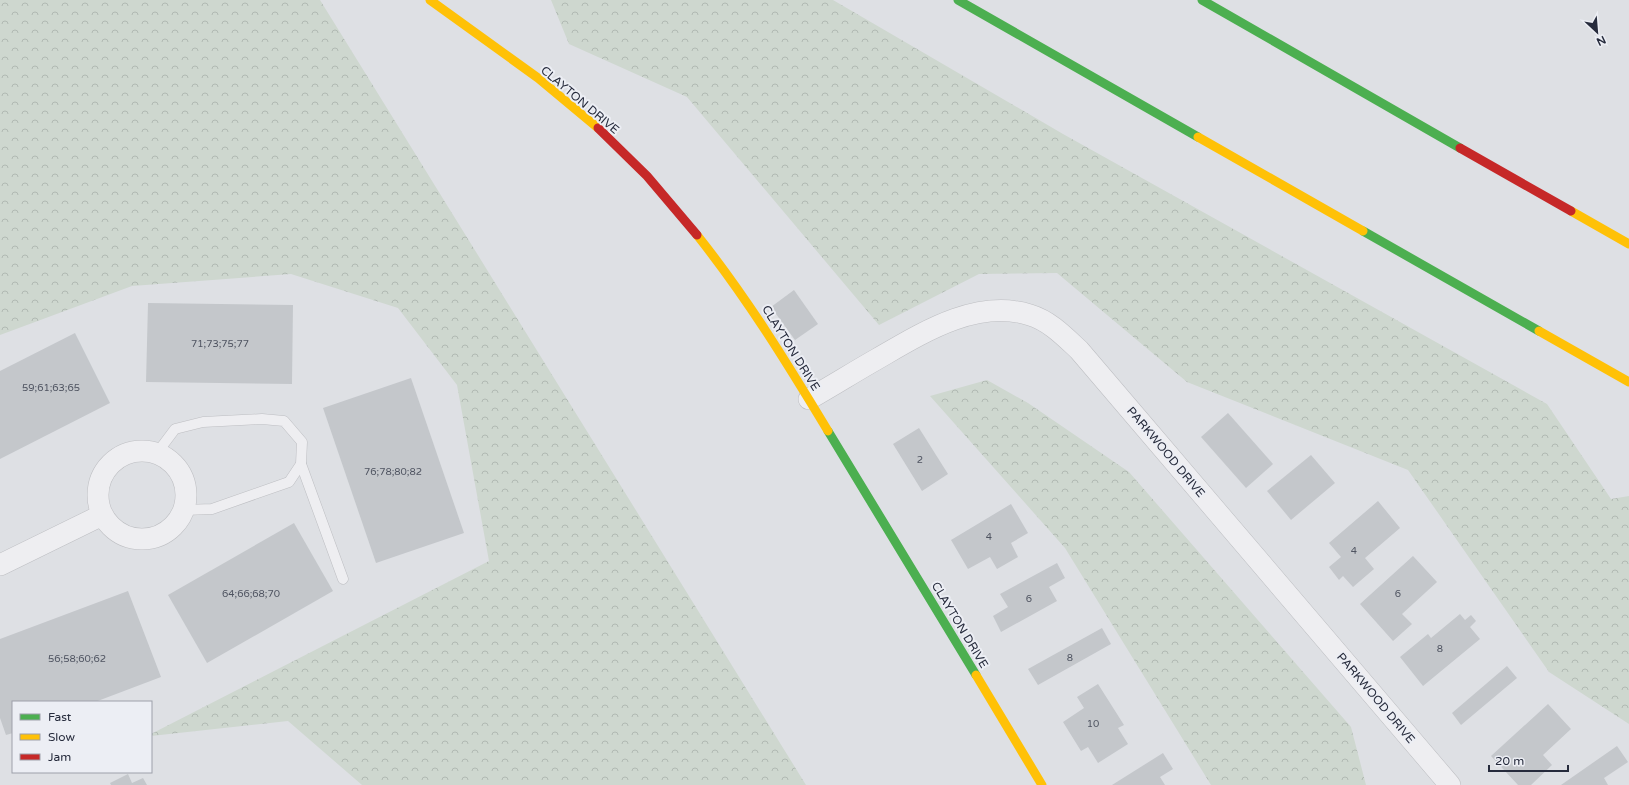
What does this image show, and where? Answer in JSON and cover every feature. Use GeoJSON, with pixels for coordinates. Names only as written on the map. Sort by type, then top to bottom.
{"type":"FeatureCollection","features":[{"type":"Feature","properties":{"kind":"main road","name":"CLAYTON DRIVE"},"geometry":{"type":"LineString","coordinates":[[430,0],[560,96],[599,129],[630,159],[687,223],[731,278],[769,334],[809,399],[1042,785]]}},
{"type":"Feature","properties":{"kind":"main road"},"geometry":{"type":"LineString","coordinates":[[958,0],[1629,382]]}},
{"type":"Feature","properties":{"kind":"main road"},"geometry":{"type":"LineString","coordinates":[[1202,0],[1629,244]]}},
{"type":"Feature","properties":{"kind":"street","name":"PARKWOOD DRIVE"},"geometry":{"type":"LineString","coordinates":[[809,399],[916,336],[951,321],[991,311],[1013,311],[1031,315],[1047,323],[1079,350],[1450,785]]}},
{"type":"Feature","properties":{"kind":"street"},"geometry":{"type":"LineString","coordinates":[[139,451],[157,453],[171,462],[182,476],[186,492],[184,510],[176,525],[169,531],[157,537],[145,540],[128,538],[109,526],[102,515],[97,498],[100,481],[109,466],[115,460],[131,452],[139,451]]}},
{"type":"Feature","properties":{"kind":"street"},"geometry":{"type":"LineString","coordinates":[[0,565],[102,515]]}},
{"type":"Feature","properties":{"kind":"lane"},"geometry":{"type":"LineString","coordinates":[[157,453],[175,429],[202,422],[262,418],[284,421],[302,442],[301,464],[343,579]]}},
{"type":"Feature","properties":{"kind":"lane"},"geometry":{"type":"LineString","coordinates":[[184,510],[212,509],[289,482],[301,464]]}},
{"type":"Feature","properties":{"kind":"green space"},"geometry":{"type":"Polygon","coordinates":[[[0,0],[320,0],[806,785],[362,785],[288,721],[152,736],[152,733],[489,561],[457,385],[398,308],[291,274],[132,286],[0,335],[0,0]]]}},
{"type":"Feature","properties":{"kind":"green space"},"geometry":{"type":"Polygon","coordinates":[[[551,0],[833,0],[1063,134],[1547,404],[1611,499],[1629,496],[1629,724],[1549,672],[1408,470],[1187,382],[1057,273],[979,274],[879,325],[687,97],[569,44],[551,0]]]}},
{"type":"Feature","properties":{"kind":"green space"},"geometry":{"type":"Polygon","coordinates":[[[987,380],[1028,403],[1129,472],[1351,727],[1366,785],[1211,785],[1065,548],[930,396],[987,380]]]}},
{"type":"Feature","properties":{"kind":"building"},"geometry":{"type":"Polygon","coordinates":[[[794,290],[818,324],[795,340],[771,307],[794,290]]]}},
{"type":"Feature","properties":{"kind":"building"},"geometry":{"type":"Polygon","coordinates":[[[148,303],[293,305],[292,384],[146,382],[148,303]]]}},
{"type":"Feature","properties":{"kind":"building"},"geometry":{"type":"Polygon","coordinates":[[[75,333],[110,403],[0,459],[0,371],[75,333]]]}},
{"type":"Feature","properties":{"kind":"building"},"geometry":{"type":"Polygon","coordinates":[[[411,378],[464,533],[376,563],[323,408],[411,378]]]}},
{"type":"Feature","properties":{"kind":"building"},"geometry":{"type":"Polygon","coordinates":[[[1228,413],[1273,464],[1246,488],[1201,437],[1228,413]]]}},
{"type":"Feature","properties":{"kind":"building"},"geometry":{"type":"Polygon","coordinates":[[[919,428],[948,474],[922,491],[893,444],[919,428]]]}},
{"type":"Feature","properties":{"kind":"building"},"geometry":{"type":"Polygon","coordinates":[[[1311,455],[1335,483],[1291,520],[1267,491],[1311,455]]]}},
{"type":"Feature","properties":{"kind":"building"},"geometry":{"type":"Polygon","coordinates":[[[1378,501],[1400,528],[1365,558],[1374,569],[1353,587],[1343,576],[1339,580],[1329,567],[1341,557],[1329,543],[1378,501]]]}},
{"type":"Feature","properties":{"kind":"building"},"geometry":{"type":"Polygon","coordinates":[[[1011,504],[1028,533],[1011,543],[1018,557],[997,569],[990,557],[968,569],[951,540],[1011,504]]]}},
{"type":"Feature","properties":{"kind":"building"},"geometry":{"type":"Polygon","coordinates":[[[294,523],[333,591],[207,663],[168,595],[294,523]]]}},
{"type":"Feature","properties":{"kind":"building"},"geometry":{"type":"Polygon","coordinates":[[[1413,556],[1437,582],[1402,614],[1412,624],[1393,641],[1360,604],[1413,556]]]}},
{"type":"Feature","properties":{"kind":"building"},"geometry":{"type":"Polygon","coordinates":[[[1057,563],[1065,578],[1049,587],[1057,601],[1001,632],[993,616],[1008,607],[1000,594],[1057,563]]]}},
{"type":"Feature","properties":{"kind":"building"},"geometry":{"type":"Polygon","coordinates":[[[128,591],[161,677],[98,701],[12,701],[12,733],[6,735],[0,718],[0,639],[128,591]]]}},
{"type":"Feature","properties":{"kind":"building"},"geometry":{"type":"Polygon","coordinates":[[[1460,614],[1465,620],[1471,615],[1476,621],[1470,627],[1480,639],[1423,686],[1400,657],[1428,634],[1431,638],[1460,614]]]}},
{"type":"Feature","properties":{"kind":"building"},"geometry":{"type":"Polygon","coordinates":[[[1102,628],[1111,644],[1038,685],[1028,669],[1102,628]]]}},
{"type":"Feature","properties":{"kind":"building"},"geometry":{"type":"Polygon","coordinates":[[[1507,666],[1517,678],[1461,725],[1452,713],[1507,666]]]}},
{"type":"Feature","properties":{"kind":"building"},"geometry":{"type":"Polygon","coordinates":[[[1098,684],[1124,725],[1118,728],[1128,744],[1098,763],[1088,747],[1081,751],[1063,722],[1084,708],[1077,697],[1098,684]]]}},
{"type":"Feature","properties":{"kind":"building"},"geometry":{"type":"Polygon","coordinates":[[[1548,704],[1571,729],[1543,755],[1552,765],[1531,785],[1518,785],[1491,756],[1548,704]]]}},
{"type":"Feature","properties":{"kind":"building"},"geometry":{"type":"Polygon","coordinates":[[[1617,746],[1628,762],[1604,778],[1608,785],[1561,785],[1617,746]]]}},
{"type":"Feature","properties":{"kind":"building"},"geometry":{"type":"Polygon","coordinates":[[[1163,753],[1173,769],[1160,777],[1165,785],[1112,785],[1163,753]]]}},
{"type":"Feature","properties":{"kind":"building"},"geometry":{"type":"Polygon","coordinates":[[[128,774],[132,783],[143,778],[147,785],[111,785],[110,783],[128,774]]]}},
{"type":"Feature","properties":{"kind":"traffic: fast"},"geometry":{"type":"LineString","coordinates":[[958,0],[1198,137]]}},
{"type":"Feature","properties":{"kind":"traffic: fast"},"geometry":{"type":"LineString","coordinates":[[1202,0],[1460,148]]}},
{"type":"Feature","properties":{"kind":"traffic: fast"},"geometry":{"type":"LineString","coordinates":[[1363,231],[1539,331]]}},
{"type":"Feature","properties":{"kind":"traffic: fast"},"geometry":{"type":"LineString","coordinates":[[828,431],[976,675]]}},
{"type":"Feature","properties":{"kind":"traffic: slow"},"geometry":{"type":"LineString","coordinates":[[430,0],[538,78],[598,128]]}},
{"type":"Feature","properties":{"kind":"traffic: slow"},"geometry":{"type":"LineString","coordinates":[[1198,137],[1363,231]]}},
{"type":"Feature","properties":{"kind":"traffic: slow"},"geometry":{"type":"LineString","coordinates":[[1571,211],[1629,244]]}},
{"type":"Feature","properties":{"kind":"traffic: slow"},"geometry":{"type":"LineString","coordinates":[[697,235],[750,307],[828,431]]}},
{"type":"Feature","properties":{"kind":"traffic: slow"},"geometry":{"type":"LineString","coordinates":[[1539,331],[1629,382]]}},
{"type":"Feature","properties":{"kind":"traffic: slow"},"geometry":{"type":"LineString","coordinates":[[976,675],[1042,785]]}},
{"type":"Feature","properties":{"kind":"traffic: jam"},"geometry":{"type":"LineString","coordinates":[[598,128],[647,176],[697,235]]}},
{"type":"Feature","properties":{"kind":"traffic: jam"},"geometry":{"type":"LineString","coordinates":[[1460,148],[1571,211]]}}]}
